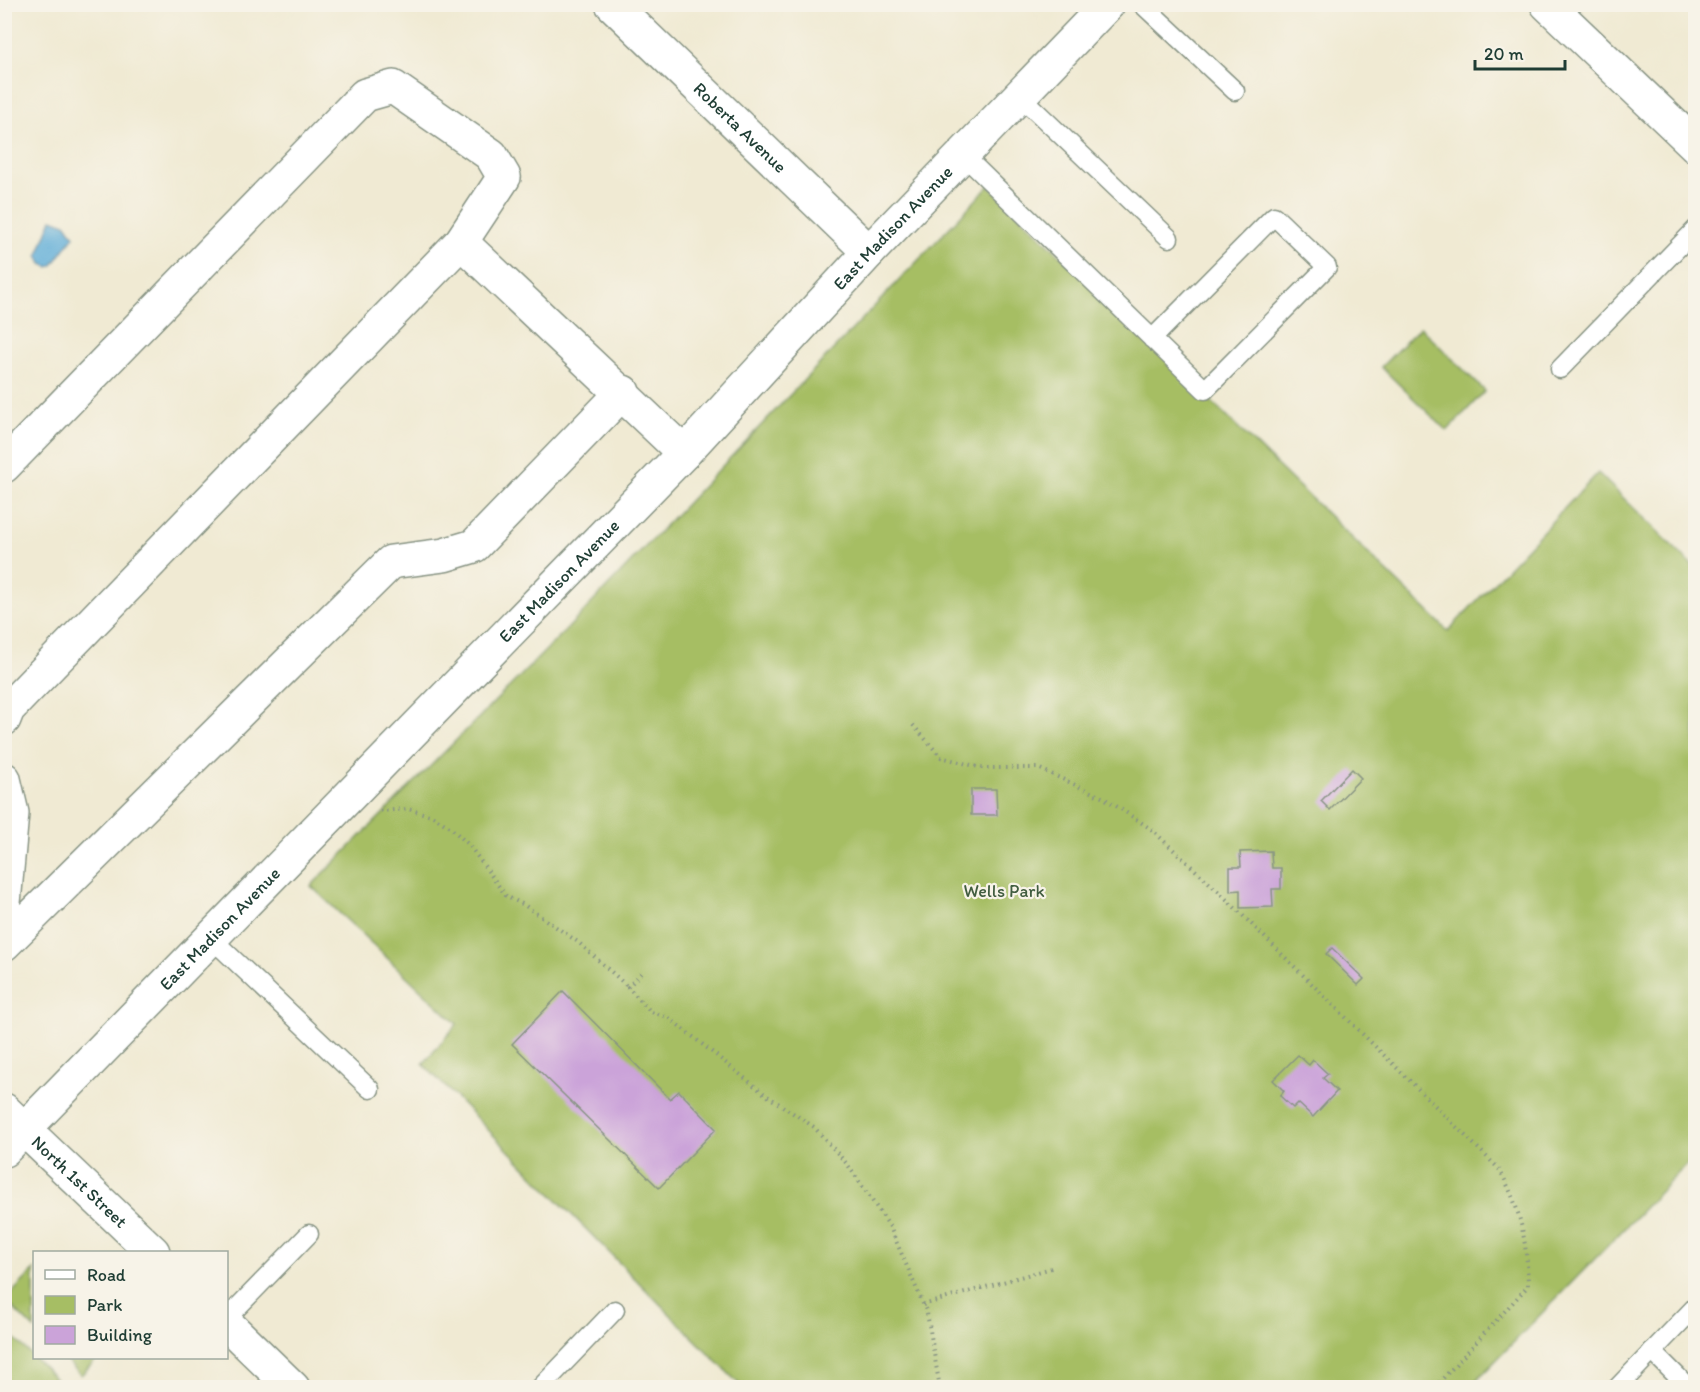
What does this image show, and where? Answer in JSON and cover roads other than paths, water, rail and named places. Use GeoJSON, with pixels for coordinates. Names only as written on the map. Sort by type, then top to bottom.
{"type":"FeatureCollection","features":[{"type":"Feature","properties":{"kind":"street","name":"Roberta Avenue"},"geometry":{"type":"LineString","coordinates":[[612,4],[869,252]]}},
{"type":"Feature","properties":{"kind":"street","name":"East Madison Avenue"},"geometry":{"type":"LineString","coordinates":[[11,1130],[211,938],[684,453],[869,252],[1108,4]]}},
{"type":"Feature","properties":{"kind":"street"},"geometry":{"type":"LineString","coordinates":[[1547,4],[1695,146]]}},
{"type":"Feature","properties":{"kind":"street"},"geometry":{"type":"LineString","coordinates":[[4,466],[365,95],[393,87],[491,155],[504,177],[461,242],[8,709],[4,719]]}},
{"type":"Feature","properties":{"kind":"street"},"geometry":{"type":"LineString","coordinates":[[461,242],[684,453]]}},
{"type":"Feature","properties":{"kind":"street"},"geometry":{"type":"LineString","coordinates":[[4,944],[391,562],[444,555],[474,546],[622,392]]}},
{"type":"Feature","properties":{"kind":"street"},"geometry":{"type":"LineString","coordinates":[[4,779],[12,813],[4,903]]}},
{"type":"Feature","properties":{"kind":"street","name":"North 1st Street"},"geometry":{"type":"LineString","coordinates":[[11,1130],[152,1251]]}},
{"type":"Feature","properties":{"kind":"street"},"geometry":{"type":"LineString","coordinates":[[228,1323],[293,1388]]}},
{"type":"Feature","properties":{"kind":"lane"},"geometry":{"type":"LineString","coordinates":[[1142,4],[1235,91]]}},
{"type":"Feature","properties":{"kind":"lane"},"geometry":{"type":"LineString","coordinates":[[1020,96],[1169,238]]}},
{"type":"Feature","properties":{"kind":"lane"},"geometry":{"type":"LineString","coordinates":[[963,154],[1152,339],[1205,390],[1328,267],[1274,216],[1152,339]]}},
{"type":"Feature","properties":{"kind":"lane"},"geometry":{"type":"LineString","coordinates":[[1560,369],[1695,229]]}},
{"type":"Feature","properties":{"kind":"lane"},"geometry":{"type":"LineString","coordinates":[[211,938],[370,1089]]}},
{"type":"Feature","properties":{"kind":"lane"},"geometry":{"type":"LineString","coordinates":[[228,1319],[309,1234]]}},
{"type":"Feature","properties":{"kind":"lane"},"geometry":{"type":"LineString","coordinates":[[1617,1388],[1695,1306]]}},
{"type":"Feature","properties":{"kind":"lane"},"geometry":{"type":"LineString","coordinates":[[540,1388],[615,1310]]}},
{"type":"Feature","properties":{"kind":"lane"},"geometry":{"type":"LineString","coordinates":[[1652,1351],[1689,1388]]}},
{"type":"Feature","properties":{"kind":"water"},"geometry":{"type":"Polygon","coordinates":[[[52,219],[66,224],[74,236],[53,265],[49,267],[42,264],[38,255],[52,219]]]}},
{"type":"Feature","properties":{"kind":"park label","name":"Wells Park"},"geometry":{"type":"Point","coordinates":[1004,891]}}]}
